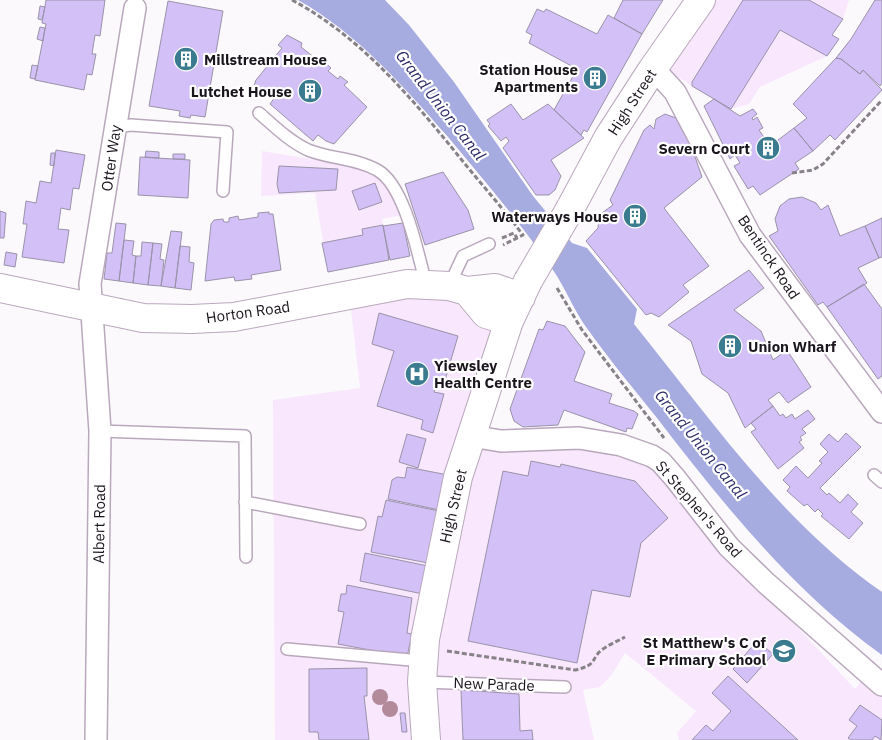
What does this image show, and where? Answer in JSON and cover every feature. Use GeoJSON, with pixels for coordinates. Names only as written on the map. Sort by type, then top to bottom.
{"type":"FeatureCollection","features":[{"type":"Feature","properties":{"kind":"street","name":"High Street"},"geometry":{"type":"LineString","coordinates":[[426,740],[423,664],[458,477],[509,321],[524,289],[608,138],[653,68],[701,0]]}},
{"type":"Feature","properties":{"kind":"street","name":"Otter Way"},"geometry":{"type":"LineString","coordinates":[[91,308],[90,284],[102,210],[106,198],[135,8]]}},
{"type":"Feature","properties":{"kind":"street","name":"Bentinck Road"},"geometry":{"type":"LineString","coordinates":[[653,68],[675,92],[750,235],[882,412]]}},
{"type":"Feature","properties":{"kind":"street","name":"Horton Road"},"geometry":{"type":"LineString","coordinates":[[0,288],[143,318],[213,318],[260,312],[407,284],[524,289]]}},
{"type":"Feature","properties":{"kind":"street"},"geometry":{"type":"LineString","coordinates":[[447,287],[486,314],[509,321]]}},
{"type":"Feature","properties":{"kind":"street","name":"Albert Road"},"geometry":{"type":"LineString","coordinates":[[91,308],[100,431],[96,740]]}},
{"type":"Feature","properties":{"kind":"street","name":"St Stephen's Road"},"geometry":{"type":"LineString","coordinates":[[471,436],[501,441],[579,438],[621,445],[652,456],[661,462],[676,478],[729,546],[754,571],[867,674],[882,685]]}},
{"type":"Feature","properties":{"kind":"lane"},"geometry":{"type":"LineString","coordinates":[[259,113],[281,132],[307,149],[350,161],[382,174],[396,192],[407,214],[416,246],[447,287],[463,256],[489,244]]}},
{"type":"Feature","properties":{"kind":"lane"},"geometry":{"type":"LineString","coordinates":[[116,127],[132,125],[227,132],[223,190]]}},
{"type":"Feature","properties":{"kind":"lane"},"geometry":{"type":"LineString","coordinates":[[100,431],[245,436],[246,558]]}},
{"type":"Feature","properties":{"kind":"lane"},"geometry":{"type":"LineString","coordinates":[[245,502],[360,524]]}},
{"type":"Feature","properties":{"kind":"lane","name":"New Parade"},"geometry":{"type":"LineString","coordinates":[[288,649],[423,664],[565,687]]}},
{"type":"Feature","properties":{"kind":"path"},"geometry":{"type":"LineString","coordinates":[[292,0],[315,12],[366,51],[428,118],[514,223],[523,235],[518,238]]}},
{"type":"Feature","properties":{"kind":"path"},"geometry":{"type":"LineString","coordinates":[[792,173],[813,170],[823,164],[882,100]]}},
{"type":"Feature","properties":{"kind":"path"},"geometry":{"type":"LineString","coordinates":[[557,288],[582,330],[668,443]]}},
{"type":"Feature","properties":{"kind":"path"},"geometry":{"type":"LineString","coordinates":[[423,664],[575,670],[585,668],[595,662],[601,650],[625,637]]}},
{"type":"Feature","properties":{"kind":"shaded area"},"geometry":{"type":"Polygon","coordinates":[[[705,0],[849,0],[843,19],[832,35],[839,39],[827,56],[760,87],[749,104],[731,109],[659,66],[705,0]]]}},
{"type":"Feature","properties":{"kind":"shaded area"},"geometry":{"type":"Polygon","coordinates":[[[262,151],[377,170],[407,214],[382,219],[389,260],[328,272],[315,193],[261,196],[262,151]]]}},
{"type":"Feature","properties":{"kind":"shaded area"},"geometry":{"type":"Polygon","coordinates":[[[427,283],[500,323],[421,639],[434,740],[275,740],[273,400],[360,388],[349,292],[427,283]]]}},
{"type":"Feature","properties":{"kind":"shaded area"},"geometry":{"type":"Polygon","coordinates":[[[476,439],[578,440],[650,461],[783,612],[855,689],[867,674],[882,685],[882,740],[679,740],[677,733],[696,711],[625,653],[611,676],[600,687],[583,690],[594,740],[440,740],[430,675],[476,439]]]}},
{"type":"Feature","properties":{"kind":"water","name":"Grand Union Canal"},"geometry":{"type":"Polygon","coordinates":[[[298,0],[385,0],[409,25],[454,82],[533,196],[572,243],[587,248],[637,309],[634,324],[749,467],[812,534],[846,565],[882,592],[882,655],[849,630],[789,575],[707,482],[594,339],[555,273],[530,238],[448,137],[379,62],[340,29],[298,0]]]}},
{"type":"Feature","properties":{"kind":"building"},"geometry":{"type":"Polygon","coordinates":[[[46,0],[105,0],[100,36],[95,35],[92,54],[96,54],[92,75],[87,74],[84,90],[35,80],[46,24],[42,23],[46,0]]]}},
{"type":"Feature","properties":{"kind":"building"},"geometry":{"type":"Polygon","coordinates":[[[623,0],[663,0],[642,34],[614,18],[623,0]]]}},
{"type":"Feature","properties":{"kind":"building"},"geometry":{"type":"Polygon","coordinates":[[[743,0],[809,0],[843,19],[832,35],[839,39],[827,56],[780,30],[731,109],[692,86],[692,82],[743,0]]]}},
{"type":"Feature","properties":{"kind":"building"},"geometry":{"type":"Polygon","coordinates":[[[875,0],[882,0],[882,83],[880,86],[863,70],[860,74],[841,59],[836,58],[851,39],[875,0]]]}},
{"type":"Feature","properties":{"kind":"building","name":"Millstream House"},"geometry":{"type":"Polygon","coordinates":[[[168,1],[223,11],[205,117],[191,115],[190,118],[179,116],[180,111],[149,106],[168,1]]]}},
{"type":"Feature","properties":{"kind":"building"},"geometry":{"type":"Polygon","coordinates":[[[40,6],[45,7],[42,20],[38,19],[40,6]]]}},
{"type":"Feature","properties":{"kind":"building","name":"Station House Apartments"},"geometry":{"type":"Polygon","coordinates":[[[537,9],[544,12],[546,9],[597,34],[608,15],[642,34],[587,132],[584,130],[581,135],[554,110],[577,69],[529,43],[532,35],[526,32],[537,9]]]}},
{"type":"Feature","properties":{"kind":"building"},"geometry":{"type":"Polygon","coordinates":[[[40,27],[45,28],[43,41],[37,39],[40,27]]]}},
{"type":"Feature","properties":{"kind":"building","name":"Lutchet House"},"geometry":{"type":"Polygon","coordinates":[[[287,35],[302,43],[301,47],[320,62],[322,60],[331,68],[328,71],[338,79],[340,76],[348,82],[344,85],[367,107],[334,144],[318,135],[313,141],[270,104],[275,97],[266,89],[264,93],[254,86],[256,80],[282,48],[278,45],[287,35]]]}},
{"type":"Feature","properties":{"kind":"building"},"geometry":{"type":"Polygon","coordinates":[[[836,58],[841,59],[860,74],[863,70],[882,90],[835,140],[830,135],[813,151],[794,128],[807,118],[793,104],[836,58]]]}},
{"type":"Feature","properties":{"kind":"building"},"geometry":{"type":"Polygon","coordinates":[[[32,65],[38,66],[35,79],[30,78],[32,65]]]}},
{"type":"Feature","properties":{"kind":"building","name":"Severn Court"},"geometry":{"type":"Polygon","coordinates":[[[714,99],[740,116],[753,109],[757,114],[752,118],[753,120],[757,117],[763,128],[759,130],[770,146],[794,128],[813,151],[795,163],[799,169],[760,195],[753,186],[748,189],[734,166],[740,163],[735,155],[730,159],[704,106],[714,99]]]}},
{"type":"Feature","properties":{"kind":"building"},"geometry":{"type":"Polygon","coordinates":[[[511,104],[523,120],[548,104],[584,138],[551,160],[561,176],[555,190],[549,195],[536,195],[503,148],[509,141],[506,137],[501,141],[488,126],[490,124],[487,120],[511,104]]]}},
{"type":"Feature","properties":{"kind":"building","name":"Waterways House"},"geometry":{"type":"Polygon","coordinates":[[[665,114],[676,118],[692,148],[702,177],[664,208],[709,266],[683,285],[689,292],[659,317],[651,313],[646,315],[586,241],[598,228],[599,215],[613,205],[610,200],[644,130],[650,125],[654,129],[656,119],[665,114]]]}},
{"type":"Feature","properties":{"kind":"building"},"geometry":{"type":"Polygon","coordinates":[[[56,150],[85,155],[79,189],[73,188],[70,210],[61,208],[58,229],[69,230],[64,263],[22,257],[27,224],[23,224],[26,201],[36,203],[40,181],[51,183],[56,150]]]}},
{"type":"Feature","properties":{"kind":"building"},"geometry":{"type":"Polygon","coordinates":[[[146,151],[159,152],[159,158],[145,157],[146,151]]]}},
{"type":"Feature","properties":{"kind":"building"},"geometry":{"type":"Polygon","coordinates":[[[51,153],[55,153],[54,166],[50,165],[51,153]]]}},
{"type":"Feature","properties":{"kind":"building"},"geometry":{"type":"Polygon","coordinates":[[[173,154],[185,154],[185,159],[173,159],[173,154]]]}},
{"type":"Feature","properties":{"kind":"building"},"geometry":{"type":"Polygon","coordinates":[[[140,157],[190,160],[188,198],[138,195],[140,157]]]}},
{"type":"Feature","properties":{"kind":"building"},"geometry":{"type":"Polygon","coordinates":[[[279,166],[338,169],[336,190],[279,193],[277,184],[279,166]]]}},
{"type":"Feature","properties":{"kind":"building"},"geometry":{"type":"Polygon","coordinates":[[[443,172],[468,210],[474,229],[425,245],[405,184],[443,172]]]}},
{"type":"Feature","properties":{"kind":"building"},"geometry":{"type":"Polygon","coordinates":[[[375,183],[382,202],[359,210],[352,191],[375,183]]]}},
{"type":"Feature","properties":{"kind":"building"},"geometry":{"type":"Polygon","coordinates":[[[802,197],[816,203],[821,210],[828,205],[840,236],[865,226],[879,258],[858,268],[867,283],[827,307],[823,302],[818,305],[769,236],[778,231],[775,219],[780,206],[789,199],[802,197]]]}},
{"type":"Feature","properties":{"kind":"building"},"geometry":{"type":"Polygon","coordinates":[[[0,211],[6,213],[4,238],[0,238],[0,211]]]}},
{"type":"Feature","properties":{"kind":"building"},"geometry":{"type":"Polygon","coordinates":[[[269,212],[269,214],[273,214],[281,270],[251,275],[252,279],[235,281],[234,277],[205,281],[211,224],[214,220],[223,219],[224,222],[229,222],[229,218],[238,216],[239,220],[258,217],[258,213],[269,212]]]}},
{"type":"Feature","properties":{"kind":"building"},"geometry":{"type":"Polygon","coordinates":[[[882,218],[882,257],[879,258],[865,226],[882,218]]]}},
{"type":"Feature","properties":{"kind":"building"},"geometry":{"type":"Polygon","coordinates":[[[116,223],[126,224],[119,281],[104,279],[107,253],[112,253],[116,223]]]}},
{"type":"Feature","properties":{"kind":"building"},"geometry":{"type":"Polygon","coordinates":[[[403,223],[410,256],[390,260],[383,226],[403,223]]]}},
{"type":"Feature","properties":{"kind":"building"},"geometry":{"type":"Polygon","coordinates":[[[383,225],[389,260],[328,272],[322,243],[363,235],[362,229],[383,225]]]}},
{"type":"Feature","properties":{"kind":"building"},"geometry":{"type":"Polygon","coordinates":[[[171,231],[182,232],[175,288],[161,286],[171,231]]]}},
{"type":"Feature","properties":{"kind":"building"},"geometry":{"type":"Polygon","coordinates":[[[124,240],[134,241],[132,255],[136,256],[133,283],[119,281],[124,240]]]}},
{"type":"Feature","properties":{"kind":"building"},"geometry":{"type":"Polygon","coordinates":[[[142,242],[153,243],[148,285],[133,283],[136,256],[141,256],[142,242]]]}},
{"type":"Feature","properties":{"kind":"building"},"geometry":{"type":"Polygon","coordinates":[[[153,243],[162,244],[160,259],[164,260],[161,286],[148,285],[153,243]]]}},
{"type":"Feature","properties":{"kind":"building"},"geometry":{"type":"Polygon","coordinates":[[[180,246],[190,247],[189,262],[194,263],[191,290],[175,288],[180,246]]]}},
{"type":"Feature","properties":{"kind":"building"},"geometry":{"type":"Polygon","coordinates":[[[6,252],[17,254],[15,267],[4,265],[6,252]]]}},
{"type":"Feature","properties":{"kind":"building","name":"Union Wharf"},"geometry":{"type":"Polygon","coordinates":[[[749,270],[764,288],[734,310],[761,331],[773,360],[787,350],[811,387],[788,403],[779,392],[768,400],[773,406],[745,428],[728,393],[702,374],[691,341],[668,325],[749,270]]]}},
{"type":"Feature","properties":{"kind":"building"},"geometry":{"type":"Polygon","coordinates":[[[864,284],[882,309],[882,376],[878,379],[827,307],[864,284]]]}},
{"type":"Feature","properties":{"kind":"building"},"geometry":{"type":"Polygon","coordinates":[[[379,313],[458,336],[443,387],[436,385],[434,392],[444,394],[433,433],[421,429],[423,420],[377,406],[394,351],[372,344],[379,313]]]}},
{"type":"Feature","properties":{"kind":"building"},"geometry":{"type":"Polygon","coordinates":[[[547,321],[565,326],[585,352],[574,381],[612,394],[609,403],[638,414],[632,429],[627,428],[626,432],[564,410],[558,425],[523,427],[514,421],[510,409],[539,329],[543,330],[547,321]]]}},
{"type":"Feature","properties":{"kind":"building"},"geometry":{"type":"Polygon","coordinates":[[[773,406],[780,416],[783,414],[786,418],[792,414],[795,419],[808,410],[815,419],[802,429],[806,433],[800,437],[802,440],[799,442],[804,448],[778,469],[751,432],[756,429],[751,423],[773,406]]]}},
{"type":"Feature","properties":{"kind":"building"},"geometry":{"type":"Polygon","coordinates":[[[846,433],[861,447],[820,488],[840,503],[848,494],[858,504],[851,512],[863,523],[849,539],[821,516],[823,514],[818,509],[815,512],[807,504],[804,506],[787,491],[790,487],[783,480],[796,466],[808,478],[822,463],[819,461],[828,452],[820,444],[829,434],[838,442],[846,433]]]}},
{"type":"Feature","properties":{"kind":"building"},"geometry":{"type":"Polygon","coordinates":[[[407,434],[426,439],[418,468],[399,462],[407,434]]]}},
{"type":"Feature","properties":{"kind":"building"},"geometry":{"type":"Polygon","coordinates":[[[531,461],[560,467],[561,464],[635,481],[668,518],[641,543],[630,597],[592,590],[577,663],[468,641],[503,471],[528,476],[531,461]]]}},
{"type":"Feature","properties":{"kind":"building"},"geometry":{"type":"Polygon","coordinates":[[[407,467],[448,475],[439,510],[388,499],[392,480],[397,477],[405,478],[407,467]]]}},
{"type":"Feature","properties":{"kind":"building"},"geometry":{"type":"Polygon","coordinates":[[[386,500],[439,511],[428,563],[371,552],[378,516],[382,517],[386,500]]]}},
{"type":"Feature","properties":{"kind":"building"},"geometry":{"type":"Polygon","coordinates":[[[365,553],[428,566],[423,594],[360,581],[365,553]]]}},
{"type":"Feature","properties":{"kind":"building"},"geometry":{"type":"Polygon","coordinates":[[[347,585],[412,598],[407,633],[412,634],[407,657],[338,644],[344,612],[338,611],[341,594],[346,594],[347,585]]]}},
{"type":"Feature","properties":{"kind":"building"},"geometry":{"type":"Polygon","coordinates":[[[757,641],[773,654],[747,683],[733,669],[757,641]]]}},
{"type":"Feature","properties":{"kind":"building"},"geometry":{"type":"Polygon","coordinates":[[[367,668],[367,696],[364,696],[369,740],[319,740],[318,732],[309,732],[309,669],[367,668]]]}},
{"type":"Feature","properties":{"kind":"building"},"geometry":{"type":"Polygon","coordinates":[[[728,676],[798,740],[692,740],[706,725],[713,731],[731,711],[712,693],[728,676]]]}},
{"type":"Feature","properties":{"kind":"building"},"geometry":{"type":"Polygon","coordinates":[[[461,690],[519,694],[520,731],[532,730],[533,740],[463,740],[461,690]]]}},
{"type":"Feature","properties":{"kind":"building"},"geometry":{"type":"Polygon","coordinates":[[[860,705],[882,720],[881,740],[875,736],[872,740],[851,740],[848,738],[857,726],[849,720],[860,705]]]}},
{"type":"Feature","properties":{"kind":"building"},"geometry":{"type":"Polygon","coordinates":[[[400,713],[405,713],[407,732],[402,732],[400,713]]]}},
{"type":"Feature","properties":{"kind":"place","name":"Millstream House"},"geometry":{"type":"Point","coordinates":[186,59]}},
{"type":"Feature","properties":{"kind":"place","name":"Station House Apartments"},"geometry":{"type":"Point","coordinates":[595,78]}},
{"type":"Feature","properties":{"kind":"place","name":"Lutchet House"},"geometry":{"type":"Point","coordinates":[310,91]}},
{"type":"Feature","properties":{"kind":"place","name":"Severn Court"},"geometry":{"type":"Point","coordinates":[768,148]}},
{"type":"Feature","properties":{"kind":"place","name":"Waterways House"},"geometry":{"type":"Point","coordinates":[635,216]}},
{"type":"Feature","properties":{"kind":"place","name":"Union Wharf"},"geometry":{"type":"Point","coordinates":[730,346]}},
{"type":"Feature","properties":{"kind":"place","name":"Yiewsley Health Centre"},"geometry":{"type":"Point","coordinates":[417,374]}},
{"type":"Feature","properties":{"kind":"place","name":"St Matthew's C of E Primary School"},"geometry":{"type":"Point","coordinates":[784,651]}}]}
